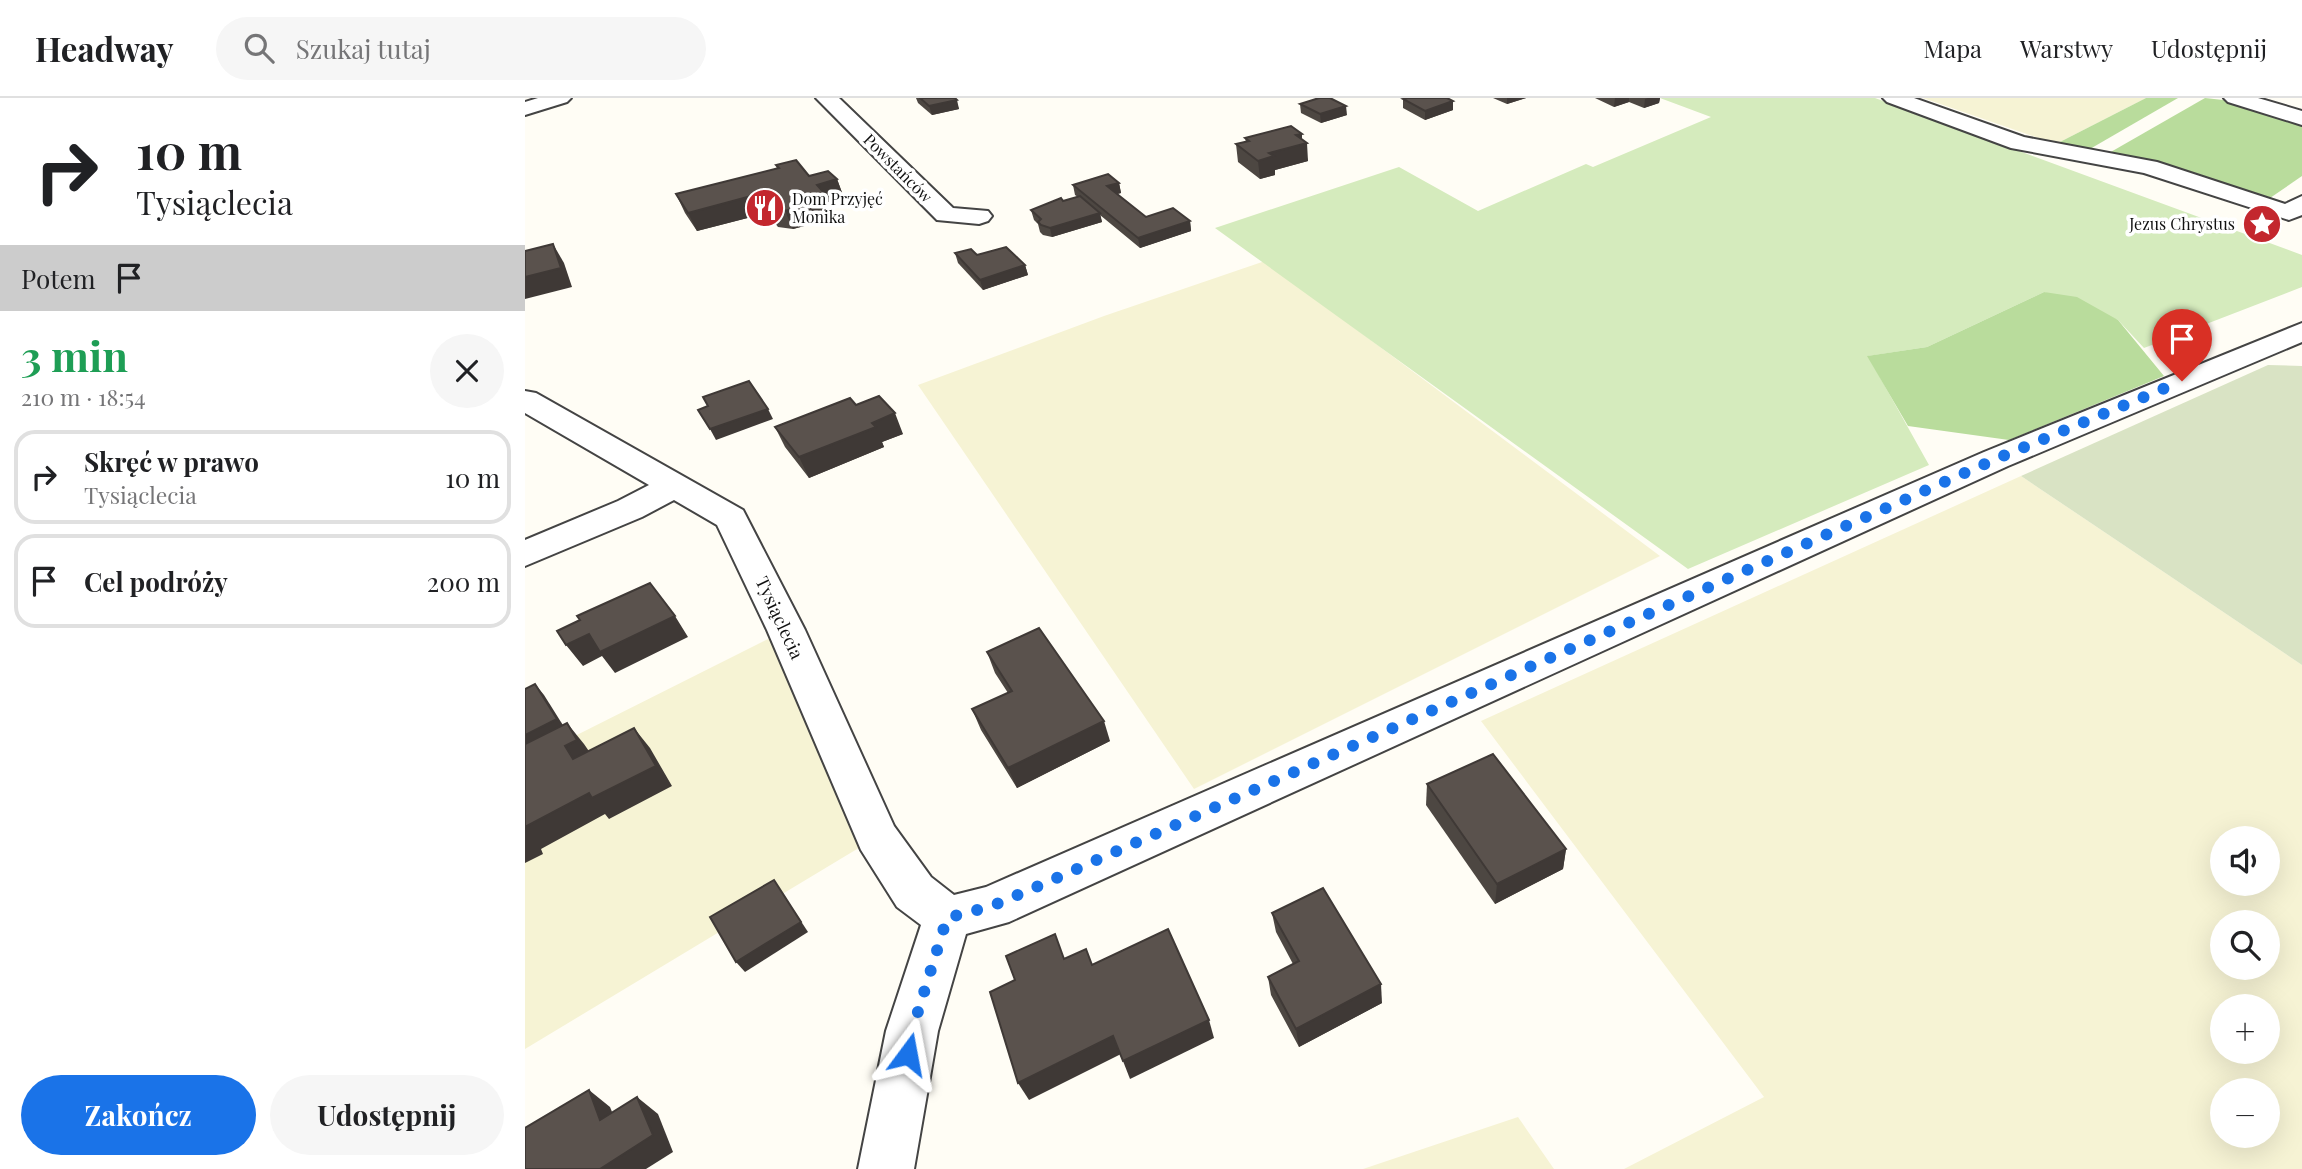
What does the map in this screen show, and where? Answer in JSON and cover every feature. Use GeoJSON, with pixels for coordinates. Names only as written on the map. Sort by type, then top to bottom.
{"type":"FeatureCollection","features":[{"type":"Feature","properties":{"kind":"street"},"geometry":{"type":"LineString","coordinates":[[525,109],[560,98]]}},
{"type":"Feature","properties":{"kind":"street","name":"Powstańców"},"geometry":{"type":"LineString","coordinates":[[827,98],[946,215],[979,216]]}},
{"type":"Feature","properties":{"kind":"street"},"geometry":{"type":"LineString","coordinates":[[1893,98],[2019,144],[2149,167],[2288,213],[2302,203]]}},
{"type":"Feature","properties":{"kind":"street"},"geometry":{"type":"LineString","coordinates":[[2235,98],[2302,118]]}},
{"type":"Feature","properties":{"kind":"street"},"geometry":{"type":"LineString","coordinates":[[886,1169],[912,1031],[947,918],[1005,901],[1996,459],[2302,332]]}},
{"type":"Feature","properties":{"kind":"street","name":"Tysiąclecia"},"geometry":{"type":"LineString","coordinates":[[525,400],[731,518],[786,630],[877,836],[914,892],[947,918]]}},
{"type":"Feature","properties":{"kind":"street"},"geometry":{"type":"LineString","coordinates":[[525,554],[630,509],[675,485]]}},
{"type":"Feature","properties":{"kind":"shaded area"},"geometry":{"type":"Polygon","coordinates":[[[1923,98],[2146,98],[2056,144],[1923,98]]]}},
{"type":"Feature","properties":{"kind":"shaded area"},"geometry":{"type":"Polygon","coordinates":[[[1265,261],[1660,556],[1194,789],[918,385],[1104,316],[1265,261]]]}},
{"type":"Feature","properties":{"kind":"shaded area"},"geometry":{"type":"Polygon","coordinates":[[[2021,476],[2302,665],[2302,1169],[1624,1169],[1764,1097],[1481,721],[2021,476]]]}},
{"type":"Feature","properties":{"kind":"shaded area"},"geometry":{"type":"Polygon","coordinates":[[[786,630],[877,837],[525,1049],[525,761],[786,630]]]}},
{"type":"Feature","properties":{"kind":"shaded area"},"geometry":{"type":"Polygon","coordinates":[[[1518,1117],[1554,1169],[1363,1169],[1518,1117]]]}},
{"type":"Feature","properties":{"kind":"green space"},"geometry":{"type":"Polygon","coordinates":[[[1660,98],[1875,98],[2302,255],[2302,287],[2144,348],[2118,320],[2044,292],[1927,347],[1868,356],[1929,465],[1688,569],[1215,228],[1399,167],[1478,211],[1586,164],[1593,167],[1711,117],[1660,98]]]}},
{"type":"Feature","properties":{"kind":"green space"},"geometry":{"type":"Polygon","coordinates":[[[2146,98],[2178,98],[2083,153],[2056,144],[2146,98]]]}},
{"type":"Feature","properties":{"kind":"green space"},"geometry":{"type":"Polygon","coordinates":[[[2205,98],[2232,101],[2302,122],[2302,176],[2270,198],[2109,153],[2205,98]]]}},
{"type":"Feature","properties":{"kind":"green space"},"geometry":{"type":"Polygon","coordinates":[[[2044,292],[2077,297],[2118,320],[2164,376],[2009,440],[1908,426],[1867,356],[1927,347],[2044,292]]]}},
{"type":"Feature","properties":{"kind":"green space"},"geometry":{"type":"Polygon","coordinates":[[[2268,365],[2302,366],[2302,665],[2021,476],[2268,365]]]}},
{"type":"Feature","properties":{"kind":"building"},"geometry":{"type":"Polygon","coordinates":[[[920,98],[955,98],[957,100],[929,106],[920,98]]]}},
{"type":"Feature","properties":{"kind":"building"},"geometry":{"type":"Polygon","coordinates":[[[1319,98],[1330,98],[1346,106],[1320,114],[1300,104],[1319,98]]]}},
{"type":"Feature","properties":{"kind":"building"},"geometry":{"type":"Polygon","coordinates":[[[1447,98],[1453,101],[1425,111],[1403,99],[1447,98]]]}},
{"type":"Feature","properties":{"kind":"building"},"geometry":{"type":"Polygon","coordinates":[[[1291,126],[1302,134],[1296,135],[1307,143],[1269,153],[1274,156],[1258,161],[1236,144],[1249,141],[1245,138],[1291,126]]]}},
{"type":"Feature","properties":{"kind":"building"},"geometry":{"type":"Polygon","coordinates":[[[796,160],[809,176],[828,171],[837,179],[817,185],[826,195],[816,202],[785,211],[770,209],[759,194],[688,213],[676,194],[779,168],[776,165],[796,160]]]}},
{"type":"Feature","properties":{"kind":"building"},"geometry":{"type":"Polygon","coordinates":[[[1108,174],[1119,183],[1107,186],[1146,217],[1173,208],[1190,221],[1138,238],[1073,185],[1108,174]]]}},
{"type":"Feature","properties":{"kind":"building"},"geometry":{"type":"Polygon","coordinates":[[[1080,196],[1100,213],[1050,228],[1041,225],[1038,222],[1041,219],[1031,210],[1061,198],[1063,201],[1080,196]]]}},
{"type":"Feature","properties":{"kind":"building"},"geometry":{"type":"Polygon","coordinates":[[[553,244],[561,268],[525,277],[525,251],[553,244]]]}},
{"type":"Feature","properties":{"kind":"building"},"geometry":{"type":"Polygon","coordinates":[[[1006,247],[1025,265],[980,280],[955,253],[971,249],[977,255],[1006,247]]]}},
{"type":"Feature","properties":{"kind":"building"},"geometry":{"type":"Polygon","coordinates":[[[749,381],[768,409],[710,429],[698,410],[708,406],[703,397],[749,381]]]}},
{"type":"Feature","properties":{"kind":"building"},"geometry":{"type":"Polygon","coordinates":[[[879,396],[895,413],[872,423],[876,427],[799,457],[775,427],[850,398],[856,405],[879,396]]]}},
{"type":"Feature","properties":{"kind":"building"},"geometry":{"type":"Polygon","coordinates":[[[650,583],[675,616],[600,652],[589,634],[566,645],[557,631],[580,620],[577,616],[650,583]]]}},
{"type":"Feature","properties":{"kind":"building"},"geometry":{"type":"Polygon","coordinates":[[[1039,628],[1104,721],[1008,768],[972,709],[1012,691],[987,652],[1039,628]]]}},
{"type":"Feature","properties":{"kind":"building"},"geometry":{"type":"Polygon","coordinates":[[[535,684],[557,719],[525,735],[525,689],[535,684]]]}},
{"type":"Feature","properties":{"kind":"building"},"geometry":{"type":"Polygon","coordinates":[[[567,723],[577,740],[565,746],[573,759],[634,728],[656,766],[592,798],[589,793],[525,827],[525,744],[567,723]]]}},
{"type":"Feature","properties":{"kind":"building"},"geometry":{"type":"Polygon","coordinates":[[[1493,754],[1566,849],[1497,884],[1427,784],[1493,754]]]}},
{"type":"Feature","properties":{"kind":"building"},"geometry":{"type":"Polygon","coordinates":[[[774,880],[801,922],[736,962],[710,917],[774,880]]]}},
{"type":"Feature","properties":{"kind":"building"},"geometry":{"type":"Polygon","coordinates":[[[1323,888],[1381,984],[1296,1029],[1268,977],[1299,961],[1272,913],[1323,888]]]}},
{"type":"Feature","properties":{"kind":"building"},"geometry":{"type":"Polygon","coordinates":[[[1168,929],[1209,1020],[1123,1061],[1113,1036],[1018,1083],[990,992],[1015,980],[1006,956],[1055,934],[1064,959],[1086,949],[1092,965],[1168,929]]]}},
{"type":"Feature","properties":{"kind":"building"},"geometry":{"type":"Polygon","coordinates":[[[589,1090],[600,1120],[637,1097],[653,1135],[600,1169],[525,1169],[525,1128],[589,1090]]]}},
{"type":"Feature","properties":{"kind":"place","name":"Dom Przyjęć Monika"},"geometry":{"type":"Point","coordinates":[765,208]}},
{"type":"Feature","properties":{"kind":"place","name":"Jezus Chrystus"},"geometry":{"type":"Point","coordinates":[2262,224]}},
{"type":"Feature","properties":{"kind":"route"},"geometry":{"type":"LineString","coordinates":[[908,1054],[912,1031],[947,918],[992,906],[1195,818],[1996,459],[2182,381]]}}]}
